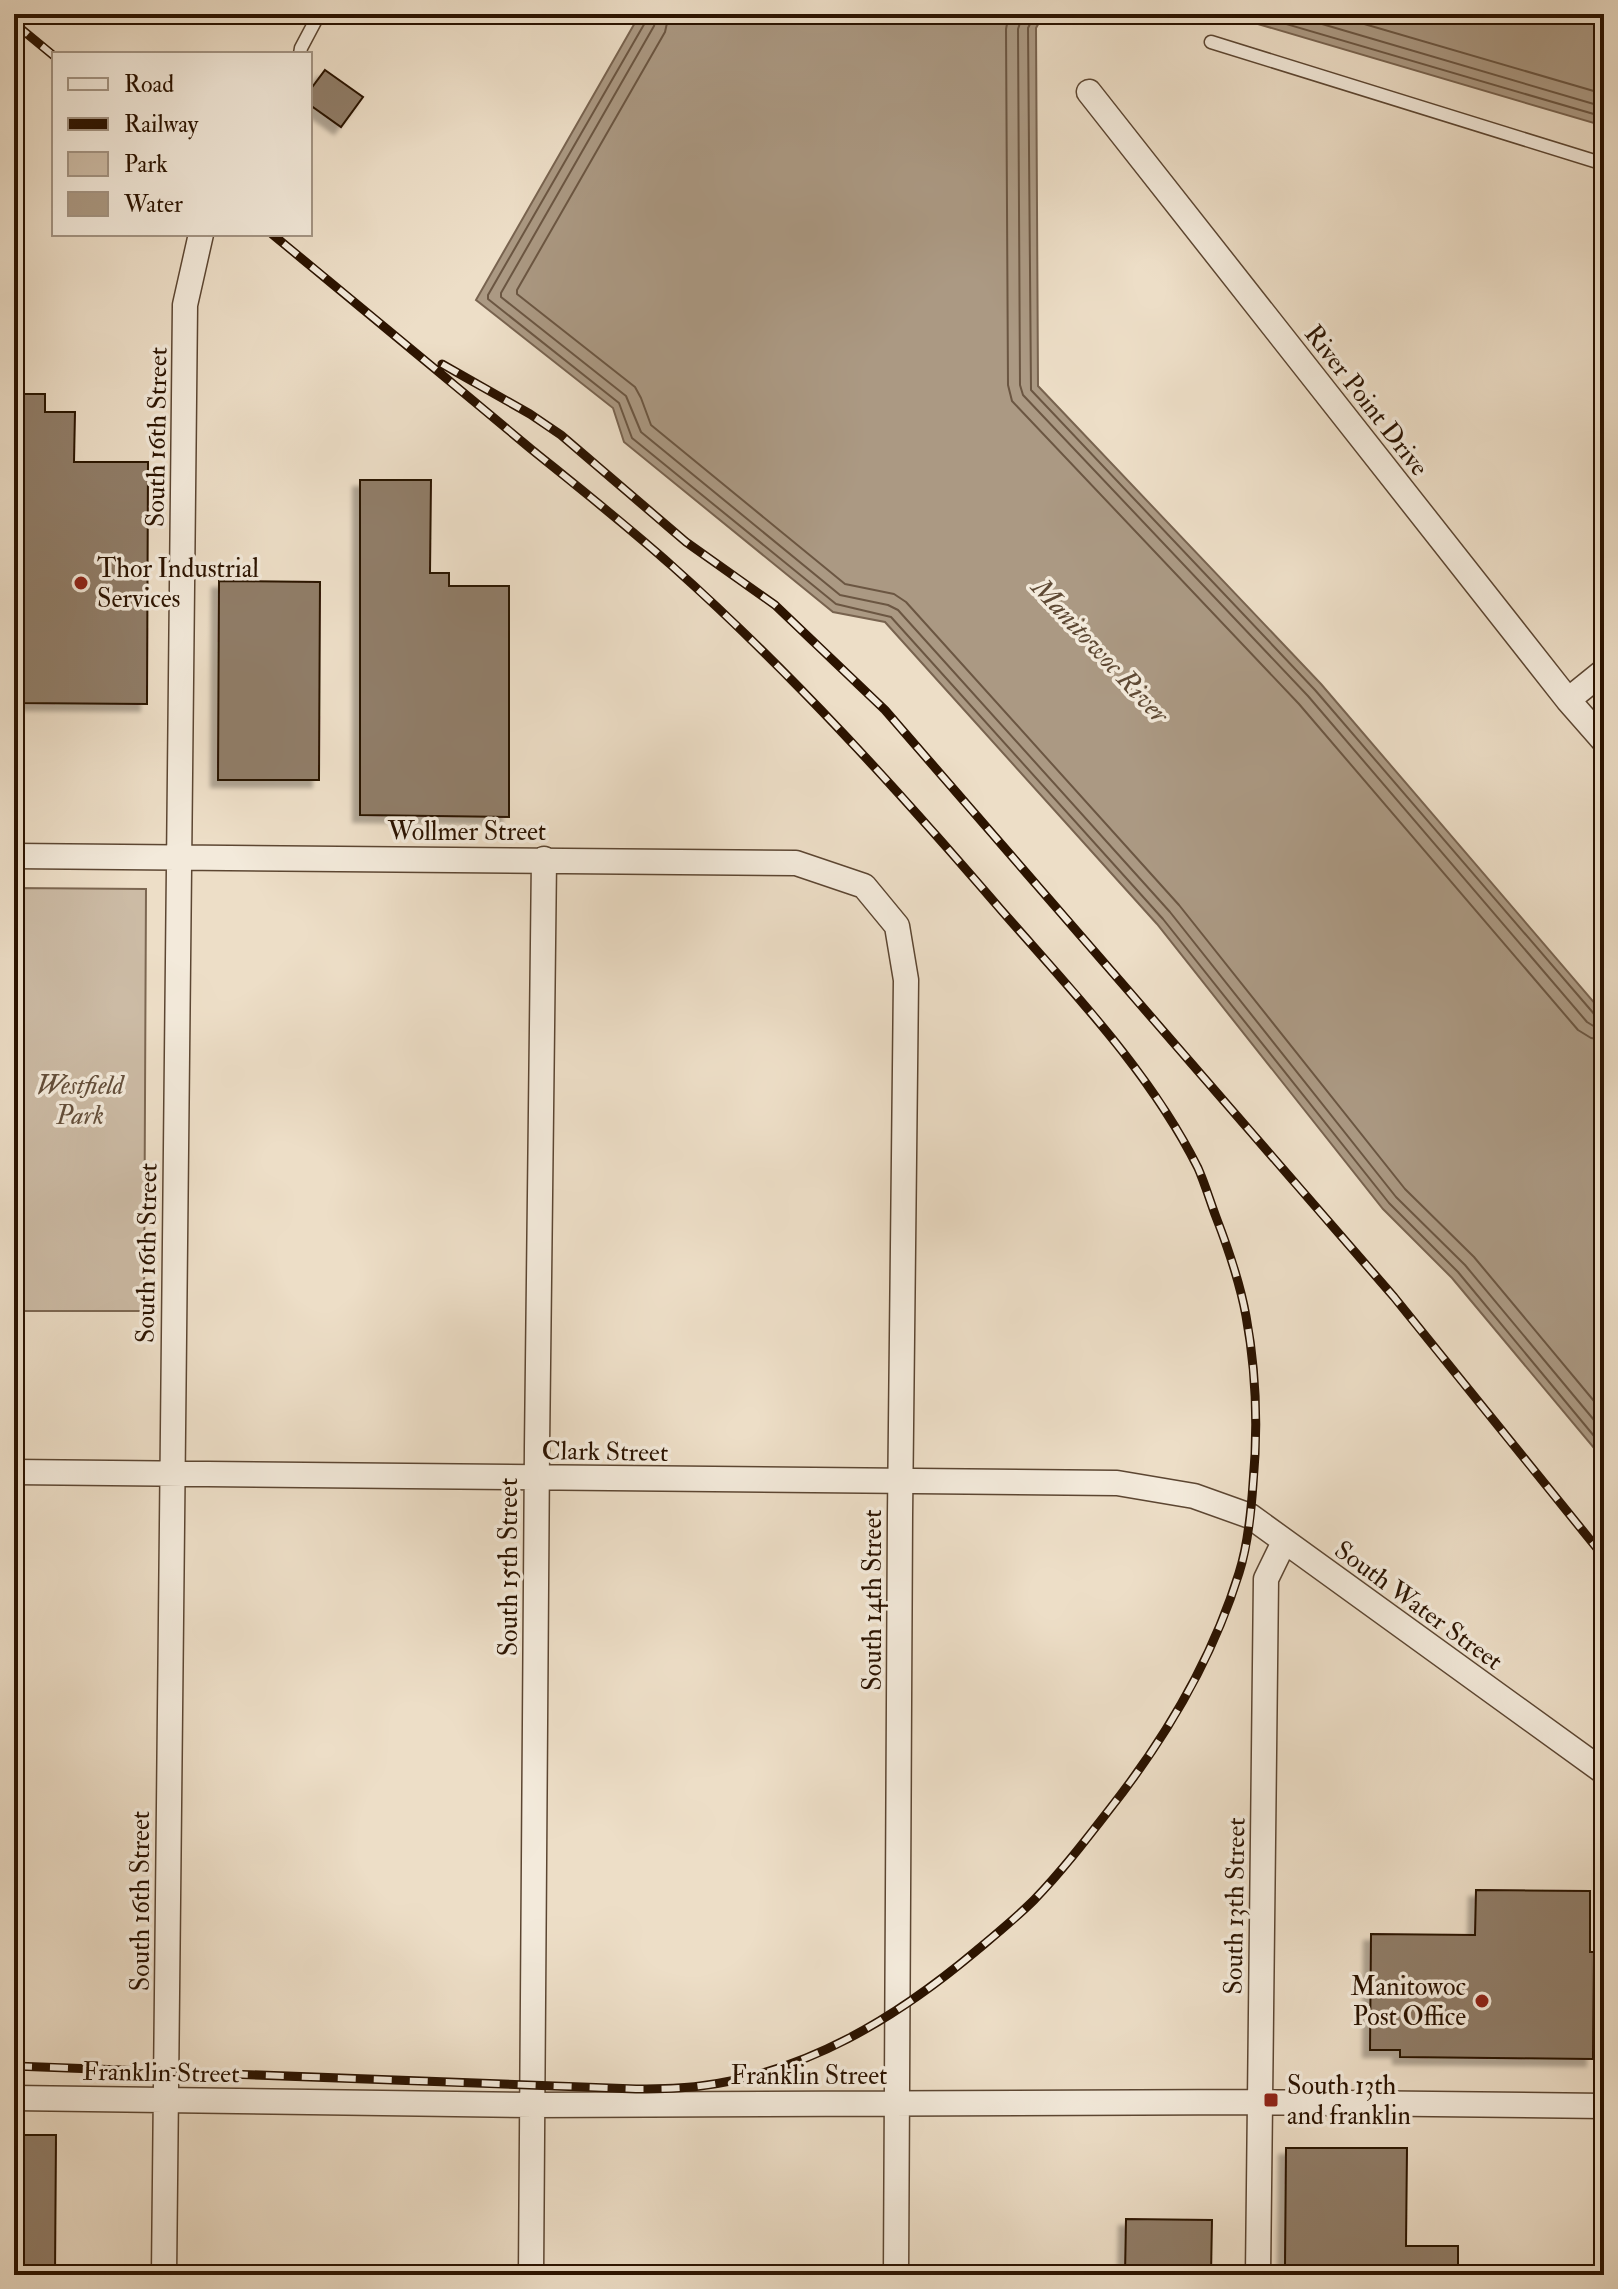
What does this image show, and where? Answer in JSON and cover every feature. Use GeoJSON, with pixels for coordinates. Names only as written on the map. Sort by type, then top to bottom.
{"type":"FeatureCollection","features":[{"type":"Feature","properties":{"kind":"street","name":"River Point Drive"},"geometry":{"type":"LineString","coordinates":[[1089,92],[1568,700],[1604,741]]}},
{"type":"Feature","properties":{"kind":"street","name":"South 16th Street"},"geometry":{"type":"LineString","coordinates":[[164,2275],[185,305],[201,236]]}},
{"type":"Feature","properties":{"kind":"street"},"geometry":{"type":"LineString","coordinates":[[1568,700],[1604,671]]}},
{"type":"Feature","properties":{"kind":"street","name":"Wollmer Street"},"geometry":{"type":"LineString","coordinates":[[14,856],[796,863],[864,886],[897,926]]}},
{"type":"Feature","properties":{"kind":"street","name":"South 15th Street"},"geometry":{"type":"LineString","coordinates":[[531,2275],[544,859]]}},
{"type":"Feature","properties":{"kind":"street","name":"South 14th Street"},"geometry":{"type":"LineString","coordinates":[[896,2275],[906,980],[897,926]]}},
{"type":"Feature","properties":{"kind":"street","name":"Clark Street"},"geometry":{"type":"LineString","coordinates":[[14,1472],[1117,1483],[1194,1496]]}},
{"type":"Feature","properties":{"kind":"street","name":"South Water Street"},"geometry":{"type":"LineString","coordinates":[[1194,1496],[1250,1516],[1604,1772]]}},
{"type":"Feature","properties":{"kind":"street","name":"South 13th Street"},"geometry":{"type":"LineString","coordinates":[[1258,2275],[1266,1579],[1284,1542]]}},
{"type":"Feature","properties":{"kind":"street","name":"Franklin Street"},"geometry":{"type":"LineString","coordinates":[[14,2098],[533,2105],[1259,2102],[1604,2106]]}},
{"type":"Feature","properties":{"kind":"lane"},"geometry":{"type":"LineString","coordinates":[[300,51],[319,14]]}},
{"type":"Feature","properties":{"kind":"lane"},"geometry":{"type":"LineString","coordinates":[[1211,42],[1604,164]]}},
{"type":"Feature","properties":{"kind":"green space","name":"Westfield Park"},"geometry":{"type":"Polygon","coordinates":[[[14,888],[146,889],[144,1311],[14,1311],[14,888]]]}},
{"type":"Feature","properties":{"kind":"water","name":"Manitowoc River"},"geometry":{"type":"Polygon","coordinates":[[[640,14],[1044,14],[1036,28],[1038,386],[1321,684],[1604,1014],[1604,1460],[1452,1278],[1383,1209],[1157,924],[885,622],[833,612],[624,442],[613,408],[476,300],[640,14]]]}},
{"type":"Feature","properties":{"kind":"water"},"geometry":{"type":"Polygon","coordinates":[[[1224,14],[1604,14],[1604,126],[1224,14]]]}},
{"type":"Feature","properties":{"kind":"building"},"geometry":{"type":"Polygon","coordinates":[[[325,70],[363,97],[341,127],[312,106],[312,87],[325,70]]]}},
{"type":"Feature","properties":{"kind":"building","name":"Thor Industrial Services"},"geometry":{"type":"Polygon","coordinates":[[[14,394],[45,394],[45,412],[75,412],[74,462],[148,462],[147,704],[14,703],[14,394]]]}},
{"type":"Feature","properties":{"kind":"building"},"geometry":{"type":"Polygon","coordinates":[[[360,480],[431,480],[430,573],[449,573],[449,586],[509,586],[509,817],[360,815],[360,480]]]}},
{"type":"Feature","properties":{"kind":"building"},"geometry":{"type":"Polygon","coordinates":[[[219,581],[320,582],[319,780],[218,780],[219,581]]]}},
{"type":"Feature","properties":{"kind":"building","name":"Manitowoc Post Office"},"geometry":{"type":"Polygon","coordinates":[[[1476,1890],[1590,1891],[1590,1952],[1594,1952],[1593,2059],[1400,2057],[1400,2050],[1370,2050],[1371,1934],[1475,1935],[1476,1890]]]}},
{"type":"Feature","properties":{"kind":"building"},"geometry":{"type":"Polygon","coordinates":[[[14,2135],[56,2135],[55,2275],[14,2275],[14,2135]]]}},
{"type":"Feature","properties":{"kind":"building"},"geometry":{"type":"Polygon","coordinates":[[[1286,2148],[1407,2148],[1406,2246],[1458,2246],[1458,2275],[1357,2275],[1357,2267],[1285,2266],[1286,2148]]]}},
{"type":"Feature","properties":{"kind":"building"},"geometry":{"type":"Polygon","coordinates":[[[1126,2219],[1212,2220],[1211,2275],[1125,2275],[1126,2219]]]}},
{"type":"Feature","properties":{"kind":"railway"},"geometry":{"type":"LineString","coordinates":[[14,23],[52,54]]}},
{"type":"Feature","properties":{"kind":"railway"},"geometry":{"type":"LineString","coordinates":[[14,2066],[652,2089],[692,2087],[739,2079],[813,2055],[881,2020],[946,1976],[1027,1907],[1073,1856],[1130,1783],[1185,1698],[1228,1605],[1249,1529],[1256,1421],[1252,1357],[1240,1291],[1198,1168],[1179,1133],[1133,1066],[1082,1002],[923,821],[842,732],[715,605],[637,535],[274,236]]}},
{"type":"Feature","properties":{"kind":"railway"},"geometry":{"type":"LineString","coordinates":[[442,364],[561,435],[686,542],[775,605],[885,710],[1394,1297],[1604,1557]]}},
{"type":"Feature","properties":{"kind":"place","name":"Thor Industrial Services"},"geometry":{"type":"Point","coordinates":[81,583]}},
{"type":"Feature","properties":{"kind":"place","name":"Manitowoc Post Office"},"geometry":{"type":"Point","coordinates":[1482,2001]}},
{"type":"Feature","properties":{"kind":"place","name":"South 13th and franklin"},"geometry":{"type":"Point","coordinates":[1271,2100]}}]}
